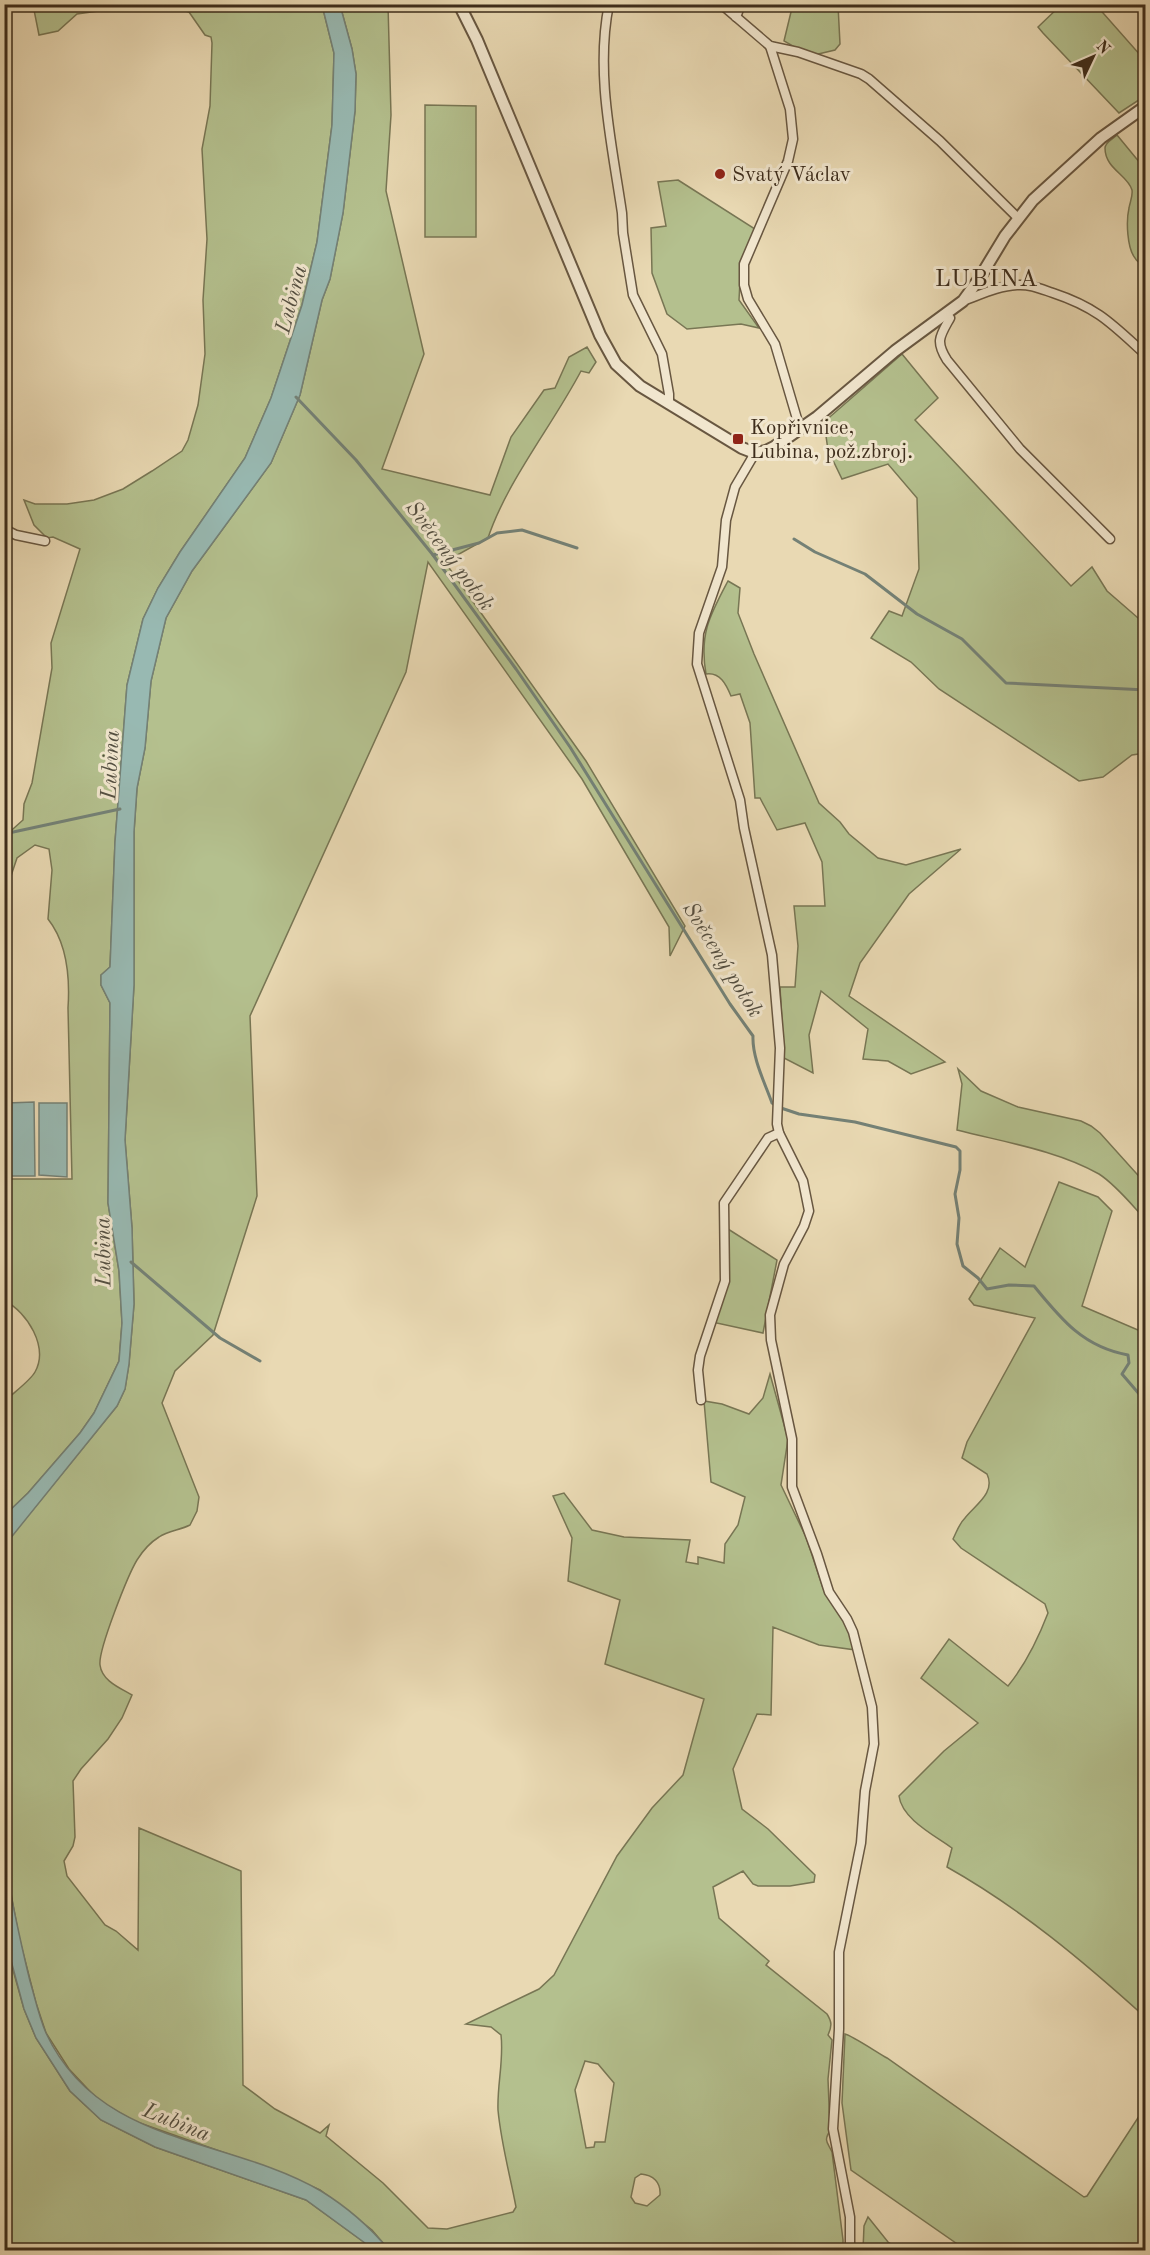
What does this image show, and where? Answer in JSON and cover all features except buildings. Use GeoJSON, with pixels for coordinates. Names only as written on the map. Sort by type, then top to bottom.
{"type":"FeatureCollection","features":[{"type":"Feature","properties":{"kind":"street"},"geometry":{"type":"LineString","coordinates":[[459,4],[477,40],[609,352],[624,373],[640,387],[742,448],[756,453],[774,447],[800,429],[895,351],[963,301],[1006,286],[1035,286],[1072,299],[1097,312],[1146,355]]}},
{"type":"Feature","properties":{"kind":"street"},"geometry":{"type":"LineString","coordinates":[[609,4],[604,28],[603,53],[608,111],[628,264],[633,295],[662,354],[669,404]]}},
{"type":"Feature","properties":{"kind":"street"},"geometry":{"type":"LineString","coordinates":[[721,4],[770,46],[798,52],[861,74],[869,79],[940,141],[1018,218]]}},
{"type":"Feature","properties":{"kind":"street"},"geometry":{"type":"LineString","coordinates":[[736,17],[741,4]]}},
{"type":"Feature","properties":{"kind":"street"},"geometry":{"type":"LineString","coordinates":[[770,46],[790,109],[793,139],[788,160],[744,264],[744,285],[748,300],[775,344],[800,429]]}},
{"type":"Feature","properties":{"kind":"street"},"geometry":{"type":"LineString","coordinates":[[963,301],[1018,218],[1040,193],[1096,142],[1146,106]]}},
{"type":"Feature","properties":{"kind":"street"},"geometry":{"type":"LineString","coordinates":[[946,314],[950,318],[940,336],[939,347],[947,360],[1020,449],[1110,538]]}},
{"type":"Feature","properties":{"kind":"street"},"geometry":{"type":"LineString","coordinates":[[756,453],[735,487],[725,524],[722,567],[699,633],[697,664],[740,800],[772,955],[780,1048],[779,1132],[802,1181],[808,1211],[804,1226],[784,1264],[771,1306],[770,1322],[771,1340],[792,1439],[792,1487],[815,1548],[824,1581],[853,1632],[869,1690],[873,1716],[874,1744],[865,1791],[861,1843],[839,1952],[839,2029],[832,2129],[850,2217],[850,2250]]}},
{"type":"Feature","properties":{"kind":"street"},"geometry":{"type":"LineString","coordinates":[[4,529],[16,535],[45,541]]}},
{"type":"Feature","properties":{"kind":"street"},"geometry":{"type":"LineString","coordinates":[[701,1400],[698,1370],[700,1356],[725,1281],[724,1203],[768,1138],[779,1132]]}},
{"type":"Feature","properties":{"kind":"green space"},"geometry":{"type":"Polygon","coordinates":[[[33,4],[141,5],[77,14],[58,31],[39,35],[33,4]]]}},
{"type":"Feature","properties":{"kind":"green space"},"geometry":{"type":"Polygon","coordinates":[[[163,5],[322,5],[334,53],[332,125],[317,242],[302,305],[271,398],[245,458],[158,588],[143,619],[127,685],[115,842],[110,967],[101,975],[101,985],[110,1003],[108,1203],[119,1271],[122,1323],[119,1361],[94,1413],[80,1433],[28,1493],[5,1515],[5,1401],[33,1376],[39,1362],[39,1352],[34,1331],[28,1322],[21,1313],[5,1301],[4,1111],[6,1179],[72,1179],[68,985],[63,950],[48,919],[52,870],[49,849],[35,845],[17,858],[10,879],[5,885],[4,837],[23,820],[24,804],[32,783],[52,668],[51,643],[80,549],[53,537],[47,538],[34,525],[24,500],[35,504],[67,504],[94,500],[123,489],[182,451],[188,440],[198,405],[205,354],[203,300],[207,239],[202,149],[210,106],[212,43],[211,37],[205,35],[189,12],[163,5]]]}},
{"type":"Feature","properties":{"kind":"green space"},"geometry":{"type":"Polygon","coordinates":[[[340,5],[388,5],[391,115],[386,191],[424,354],[382,469],[490,495],[511,437],[544,390],[555,388],[569,357],[587,347],[596,362],[589,373],[581,371],[506,496],[488,538],[452,558],[442,558],[586,761],[685,926],[670,956],[669,927],[582,779],[428,562],[406,672],[250,1016],[257,1196],[213,1335],[175,1371],[162,1403],[199,1497],[197,1511],[190,1525],[159,1537],[141,1554],[114,1612],[101,1657],[101,1671],[117,1687],[132,1695],[122,1718],[108,1739],[73,1781],[75,1837],[73,1846],[64,1861],[67,1876],[105,1925],[116,1931],[138,1950],[139,1828],[241,1871],[243,2085],[275,2109],[320,2133],[329,2125],[326,2136],[383,2183],[428,2228],[447,2229],[513,2212],[516,2207],[503,2147],[498,2110],[501,2035],[491,2027],[466,2024],[539,1989],[554,1975],[617,1856],[652,1808],[683,1775],[704,1699],[605,1664],[620,1600],[568,1581],[572,1538],[553,1496],[564,1493],[592,1530],[624,1537],[690,1540],[686,1562],[698,1564],[698,1557],[724,1563],[725,1544],[738,1525],[745,1497],[711,1482],[704,1401],[722,1404],[749,1414],[763,1398],[770,1374],[788,1439],[781,1485],[806,1537],[823,1588],[848,1625],[856,1650],[819,1645],[773,1627],[771,1715],[757,1714],[733,1769],[742,1809],[768,1829],[815,1875],[814,1882],[790,1886],[758,1886],[753,1884],[743,1871],[713,1887],[719,1918],[769,1961],[766,1965],[827,2014],[830,2019],[831,2027],[828,2035],[832,2040],[828,2079],[830,2131],[827,2140],[832,2152],[843,2250],[389,2250],[372,2230],[320,2190],[279,2172],[134,2121],[99,2101],[69,2069],[46,2033],[19,1937],[5,1861],[4,1545],[117,1406],[125,1389],[134,1304],[132,1228],[125,1140],[134,985],[134,832],[137,788],[145,748],[151,681],[166,618],[192,571],[271,463],[300,395],[322,300],[330,279],[343,213],[355,111],[356,74],[340,5]],[[585,2061],[575,2090],[586,2148],[594,2147],[595,2142],[605,2142],[614,2083],[598,2064],[585,2061]],[[641,2174],[635,2178],[631,2197],[635,2203],[647,2206],[660,2195],[660,2190],[655,2180],[641,2174]]]}},
{"type":"Feature","properties":{"kind":"green space"},"geometry":{"type":"Polygon","coordinates":[[[794,5],[838,5],[840,44],[835,50],[810,56],[784,41],[791,12],[797,6],[794,5]]]}},
{"type":"Feature","properties":{"kind":"green space"},"geometry":{"type":"Polygon","coordinates":[[[1061,5],[1096,5],[1141,56],[1145,55],[1145,96],[1119,113],[1043,33],[1038,27],[1061,5]]]}},
{"type":"Feature","properties":{"kind":"green space"},"geometry":{"type":"Polygon","coordinates":[[[425,105],[476,106],[476,237],[425,237],[425,105]]]}},
{"type":"Feature","properties":{"kind":"green space"},"geometry":{"type":"Polygon","coordinates":[[[1117,135],[1145,169],[1145,267],[1132,254],[1129,241],[1128,220],[1132,190],[1126,180],[1112,167],[1106,155],[1106,144],[1117,135]]]}},
{"type":"Feature","properties":{"kind":"green space"},"geometry":{"type":"Polygon","coordinates":[[[678,180],[755,229],[741,262],[739,300],[759,328],[741,324],[687,329],[667,314],[652,273],[651,228],[666,226],[658,182],[678,180]]]}},
{"type":"Feature","properties":{"kind":"green space"},"geometry":{"type":"Polygon","coordinates":[[[902,354],[938,398],[915,420],[1071,586],[1092,567],[1107,591],[1145,624],[1145,753],[1132,755],[1103,777],[1079,781],[939,689],[911,662],[871,638],[889,611],[902,616],[919,569],[917,498],[888,464],[842,479],[828,450],[824,422],[902,354]]]}},
{"type":"Feature","properties":{"kind":"green space"},"geometry":{"type":"Polygon","coordinates":[[[728,581],[740,588],[738,613],[819,803],[840,822],[849,834],[878,858],[906,865],[961,849],[909,894],[860,963],[849,996],[945,1062],[911,1074],[888,1061],[863,1059],[868,1029],[821,991],[809,1035],[813,1073],[784,1058],[780,987],[795,987],[798,946],[794,906],[825,906],[822,862],[805,823],[777,830],[760,798],[755,798],[750,723],[740,694],[731,696],[725,683],[719,677],[706,674],[705,636],[711,615],[728,581]]]}},
{"type":"Feature","properties":{"kind":"green space"},"geometry":{"type":"Polygon","coordinates":[[[958,1069],[981,1091],[1018,1107],[1081,1121],[1100,1133],[1145,1183],[1145,1219],[1111,1184],[1099,1174],[1083,1166],[1030,1147],[957,1130],[962,1084],[958,1069]]]}},
{"type":"Feature","properties":{"kind":"green space"},"geometry":{"type":"Polygon","coordinates":[[[1059,1182],[1098,1197],[1112,1211],[1082,1306],[1145,1333],[1145,2017],[1050,1936],[1000,1900],[947,1867],[952,1848],[912,1819],[901,1804],[899,1796],[944,1751],[978,1723],[921,1678],[949,1639],[1008,1686],[1031,1651],[1048,1613],[1045,1604],[961,1548],[953,1539],[961,1523],[987,1493],[989,1487],[987,1474],[962,1458],[967,1442],[1035,1318],[974,1305],[969,1299],[1000,1248],[1025,1267],[1059,1182]]]}},
{"type":"Feature","properties":{"kind":"green space"},"geometry":{"type":"Polygon","coordinates":[[[728,1229],[777,1260],[763,1333],[712,1322],[727,1279],[728,1229]]]}},
{"type":"Feature","properties":{"kind":"green space"},"geometry":{"type":"Polygon","coordinates":[[[4,1938],[24,2009],[36,2038],[70,2091],[101,2120],[155,2147],[306,2200],[365,2243],[371,2250],[5,2250],[4,1938]]]}},
{"type":"Feature","properties":{"kind":"green space"},"geometry":{"type":"Polygon","coordinates":[[[845,2034],[887,2058],[1084,2197],[1087,2196],[1145,2107],[1145,2250],[966,2250],[851,2170],[842,2103],[845,2034]]]}},
{"type":"Feature","properties":{"kind":"green space"},"geometry":{"type":"Polygon","coordinates":[[[868,2217],[888,2242],[900,2250],[863,2250],[864,2226],[868,2217]]]}},
{"type":"Feature","properties":{"kind":"water"},"geometry":{"type":"Polygon","coordinates":[[[322,5],[340,5],[356,74],[355,111],[343,213],[330,279],[322,300],[300,395],[271,463],[192,571],[166,618],[151,681],[145,748],[137,788],[134,832],[134,985],[125,1140],[132,1228],[134,1304],[125,1389],[117,1406],[5,1545],[5,1515],[28,1493],[80,1433],[94,1413],[119,1361],[122,1323],[119,1271],[108,1203],[110,1003],[101,985],[101,975],[110,967],[115,842],[127,685],[143,619],[158,588],[180,552],[245,458],[271,398],[302,305],[317,242],[332,125],[334,53],[322,5]]]}},
{"type":"Feature","properties":{"kind":"water"},"geometry":{"type":"Polygon","coordinates":[[[34,1102],[35,1176],[8,1176],[7,1103],[34,1102]]]}},
{"type":"Feature","properties":{"kind":"water"},"geometry":{"type":"Polygon","coordinates":[[[39,1103],[67,1103],[67,1177],[39,1175],[39,1103]]]}},
{"type":"Feature","properties":{"kind":"water"},"geometry":{"type":"Polygon","coordinates":[[[4,1861],[39,2014],[46,2033],[69,2070],[98,2098],[132,2119],[168,2134],[284,2173],[321,2191],[358,2218],[389,2250],[371,2250],[365,2243],[306,2200],[155,2147],[101,2120],[70,2091],[36,2038],[24,2009],[5,1938],[4,1861]]]}},
{"type":"Feature","properties":{"kind":"waterway","name":"Svěcený potok"},"geometry":{"type":"LineString","coordinates":[[296,397],[356,460],[433,555],[570,747],[730,1004],[753,1036],[757,1062],[772,1103],[775,1105]]}},
{"type":"Feature","properties":{"kind":"waterway"},"geometry":{"type":"LineString","coordinates":[[433,555],[479,543],[497,533],[522,530],[577,548]]}},
{"type":"Feature","properties":{"kind":"waterway"},"geometry":{"type":"LineString","coordinates":[[794,539],[815,552],[865,574],[917,614],[962,639],[1006,683],[1146,690]]}},
{"type":"Feature","properties":{"kind":"waterway","name":"Lubina"},"geometry":{"type":"LineString","coordinates":[[4,834],[120,809]]}},
{"type":"Feature","properties":{"kind":"waterway","name":"Svěcený potok"},"geometry":{"type":"LineString","coordinates":[[781,1108],[799,1114],[855,1122],[956,1147],[960,1151],[960,1170],[955,1194],[959,1218],[957,1244],[963,1266],[987,1289],[1009,1285],[1034,1286],[1074,1330],[1098,1345],[1128,1355],[1129,1363],[1122,1374],[1140,1395],[1146,1395]]}},
{"type":"Feature","properties":{"kind":"waterway"},"geometry":{"type":"LineString","coordinates":[[131,1262],[220,1338],[260,1361]]}},
{"type":"Feature","properties":{"kind":"place","name":"Svatý Václav"},"geometry":{"type":"Point","coordinates":[720,174]}},
{"type":"Feature","properties":{"kind":"place","name":"Kopřivnice, Lubina, pož.zbroj."},"geometry":{"type":"Point","coordinates":[738,439]}},
{"type":"Feature","properties":{"kind":"district","name":"LUBINA"},"geometry":{"type":"Point","coordinates":[987,278]}}]}
